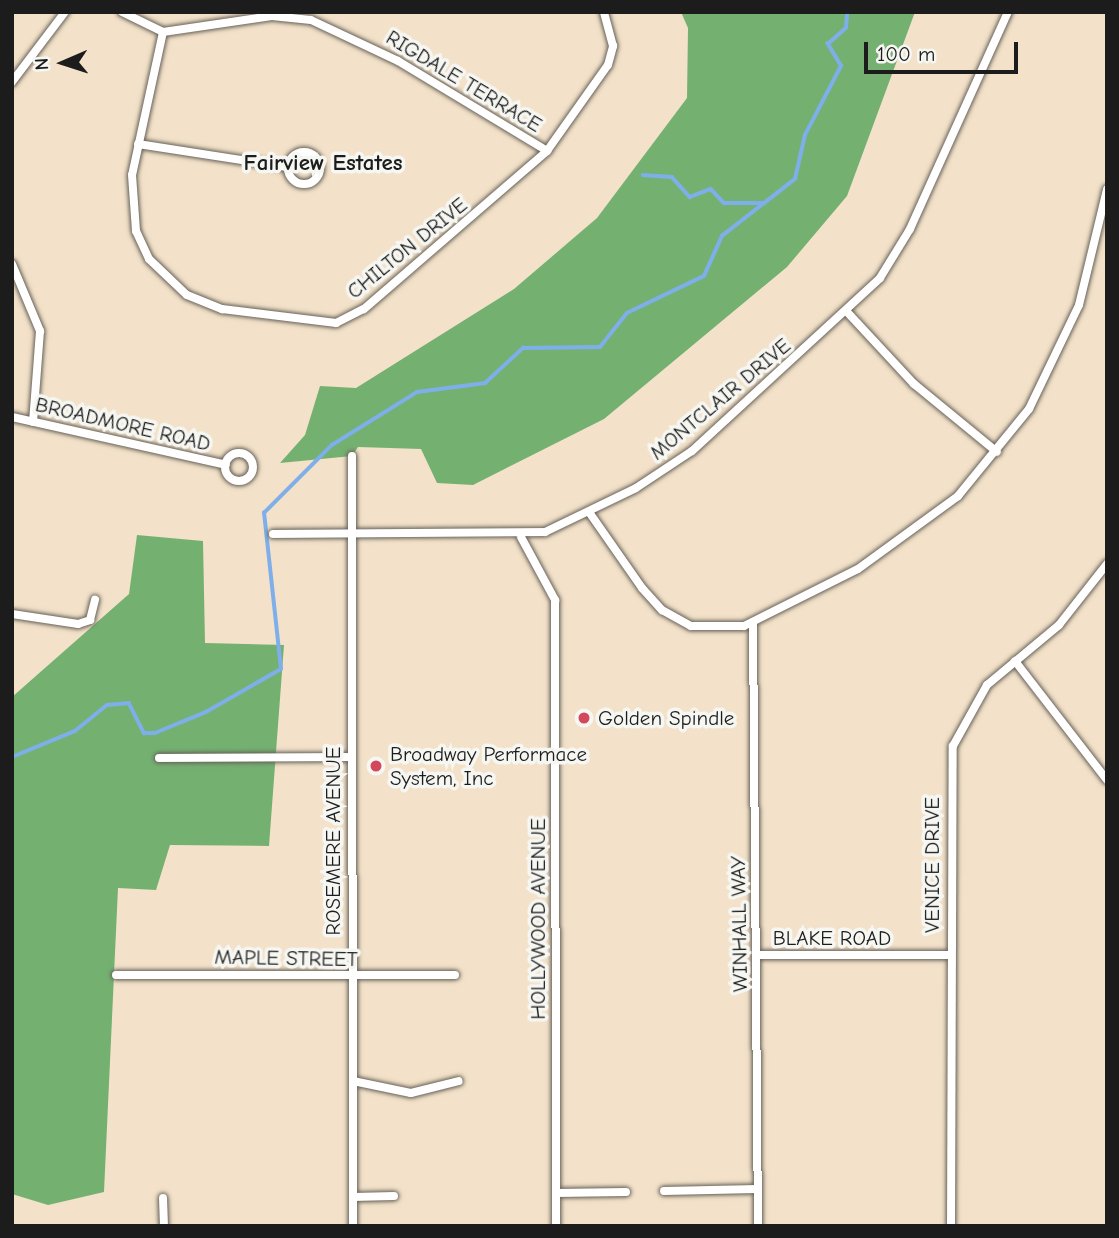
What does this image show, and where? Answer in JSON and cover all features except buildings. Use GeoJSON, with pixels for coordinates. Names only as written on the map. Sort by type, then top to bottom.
{"type":"FeatureCollection","features":[{"type":"Feature","properties":{"kind":"street"},"geometry":{"type":"LineString","coordinates":[[12,82],[65,12]]}},
{"type":"Feature","properties":{"kind":"street"},"geometry":{"type":"LineString","coordinates":[[122,12],[163,32]]}},
{"type":"Feature","properties":{"kind":"street","name":"CHILTON DRIVE"},"geometry":{"type":"LineString","coordinates":[[163,32],[138,144],[131,204],[136,231],[164,277],[222,309],[336,323],[364,309],[547,151],[608,65],[613,37],[604,12]]}},
{"type":"Feature","properties":{"kind":"street","name":"MONTCLAIR DRIVE"},"geometry":{"type":"LineString","coordinates":[[273,534],[521,537],[589,512],[692,451],[848,313],[910,229],[1008,12]]}},
{"type":"Feature","properties":{"kind":"street","name":"RIGDALE TERRACE"},"geometry":{"type":"LineString","coordinates":[[163,32],[272,14],[345,32],[547,151]]}},
{"type":"Feature","properties":{"kind":"street"},"geometry":{"type":"LineString","coordinates":[[138,144],[287,167],[302,185],[320,170],[316,158],[305,152],[287,167]]}},
{"type":"Feature","properties":{"kind":"street"},"geometry":{"type":"LineString","coordinates":[[589,512],[662,610],[710,629],[753,621],[904,540],[958,496],[997,452],[1066,339],[1107,189]]}},
{"type":"Feature","properties":{"kind":"street"},"geometry":{"type":"LineString","coordinates":[[12,264],[40,331],[33,422]]}},
{"type":"Feature","properties":{"kind":"street"},"geometry":{"type":"LineString","coordinates":[[848,313],[914,384],[997,452]]}},
{"type":"Feature","properties":{"kind":"street","name":"BROADMORE ROAD"},"geometry":{"type":"LineString","coordinates":[[12,417],[226,465]]}},
{"type":"Feature","properties":{"kind":"street","name":"ROSEMERE AVENUE"},"geometry":{"type":"LineString","coordinates":[[352,456],[350,978],[353,1226]]}},
{"type":"Feature","properties":{"kind":"street","name":"HOLLYWOOD AVENUE"},"geometry":{"type":"LineString","coordinates":[[521,537],[555,600],[556,1226]]}},
{"type":"Feature","properties":{"kind":"street","name":"VENICE DRIVE"},"geometry":{"type":"LineString","coordinates":[[951,1226],[949,955],[953,746],[981,693],[1059,625],[1107,564]]}},
{"type":"Feature","properties":{"kind":"street"},"geometry":{"type":"LineString","coordinates":[[12,614],[78,624],[90,620],[95,600]]}},
{"type":"Feature","properties":{"kind":"street","name":"WINHALL WAY"},"geometry":{"type":"LineString","coordinates":[[753,621],[758,1226]]}},
{"type":"Feature","properties":{"kind":"street"},"geometry":{"type":"LineString","coordinates":[[1015,661],[1107,780]]}},
{"type":"Feature","properties":{"kind":"street"},"geometry":{"type":"LineString","coordinates":[[159,758],[351,757]]}},
{"type":"Feature","properties":{"kind":"street","name":"BLAKE ROAD"},"geometry":{"type":"LineString","coordinates":[[757,956],[949,955]]}},
{"type":"Feature","properties":{"kind":"street","name":"MAPLE STREET"},"geometry":{"type":"LineString","coordinates":[[116,975],[335,972],[350,978],[455,975]]}},
{"type":"Feature","properties":{"kind":"street"},"geometry":{"type":"LineString","coordinates":[[353,1081],[411,1093],[459,1082]]}},
{"type":"Feature","properties":{"kind":"street"},"geometry":{"type":"LineString","coordinates":[[664,1191],[757,1189]]}},
{"type":"Feature","properties":{"kind":"street"},"geometry":{"type":"LineString","coordinates":[[556,1193],[626,1192]]}},
{"type":"Feature","properties":{"kind":"street"},"geometry":{"type":"LineString","coordinates":[[353,1197],[394,1196]]}},
{"type":"Feature","properties":{"kind":"street"},"geometry":{"type":"LineString","coordinates":[[163,1198],[164,1226]]}},
{"type":"Feature","properties":{"kind":"green space"},"geometry":{"type":"Polygon","coordinates":[[[681,12],[915,12],[847,196],[787,267],[604,419],[473,485],[437,483],[421,449],[358,447],[352,456],[280,463],[305,435],[320,386],[356,388],[514,289],[597,218],[687,98],[688,28],[681,12]]]}},
{"type":"Feature","properties":{"kind":"green space"},"geometry":{"type":"Polygon","coordinates":[[[137,535],[203,541],[205,643],[284,645],[269,846],[170,845],[156,890],[118,888],[104,1192],[48,1205],[12,1194],[12,697],[129,594],[137,535]]]}},
{"type":"Feature","properties":{"kind":"waterway"},"geometry":{"type":"LineString","coordinates":[[12,757],[75,731],[107,705],[129,703],[144,733],[155,733],[206,712],[281,669],[264,513],[332,445],[417,392],[485,383],[523,348],[600,347],[627,313],[704,276],[722,236],[795,179],[805,135],[841,66],[828,44],[846,28],[847,12]]}},
{"type":"Feature","properties":{"kind":"waterway"},"geometry":{"type":"LineString","coordinates":[[643,175],[672,177],[690,197],[711,189],[724,203],[762,203]]}},
{"type":"Feature","properties":{"kind":"place","name":"Golden Spindle"},"geometry":{"type":"Point","coordinates":[584,718]}},
{"type":"Feature","properties":{"kind":"place","name":"Broadway Performace System, Inc"},"geometry":{"type":"Point","coordinates":[376,766]}},
{"type":"Feature","properties":{"kind":"district","name":"Fairview Estates"},"geometry":{"type":"Point","coordinates":[323,163]}}]}
